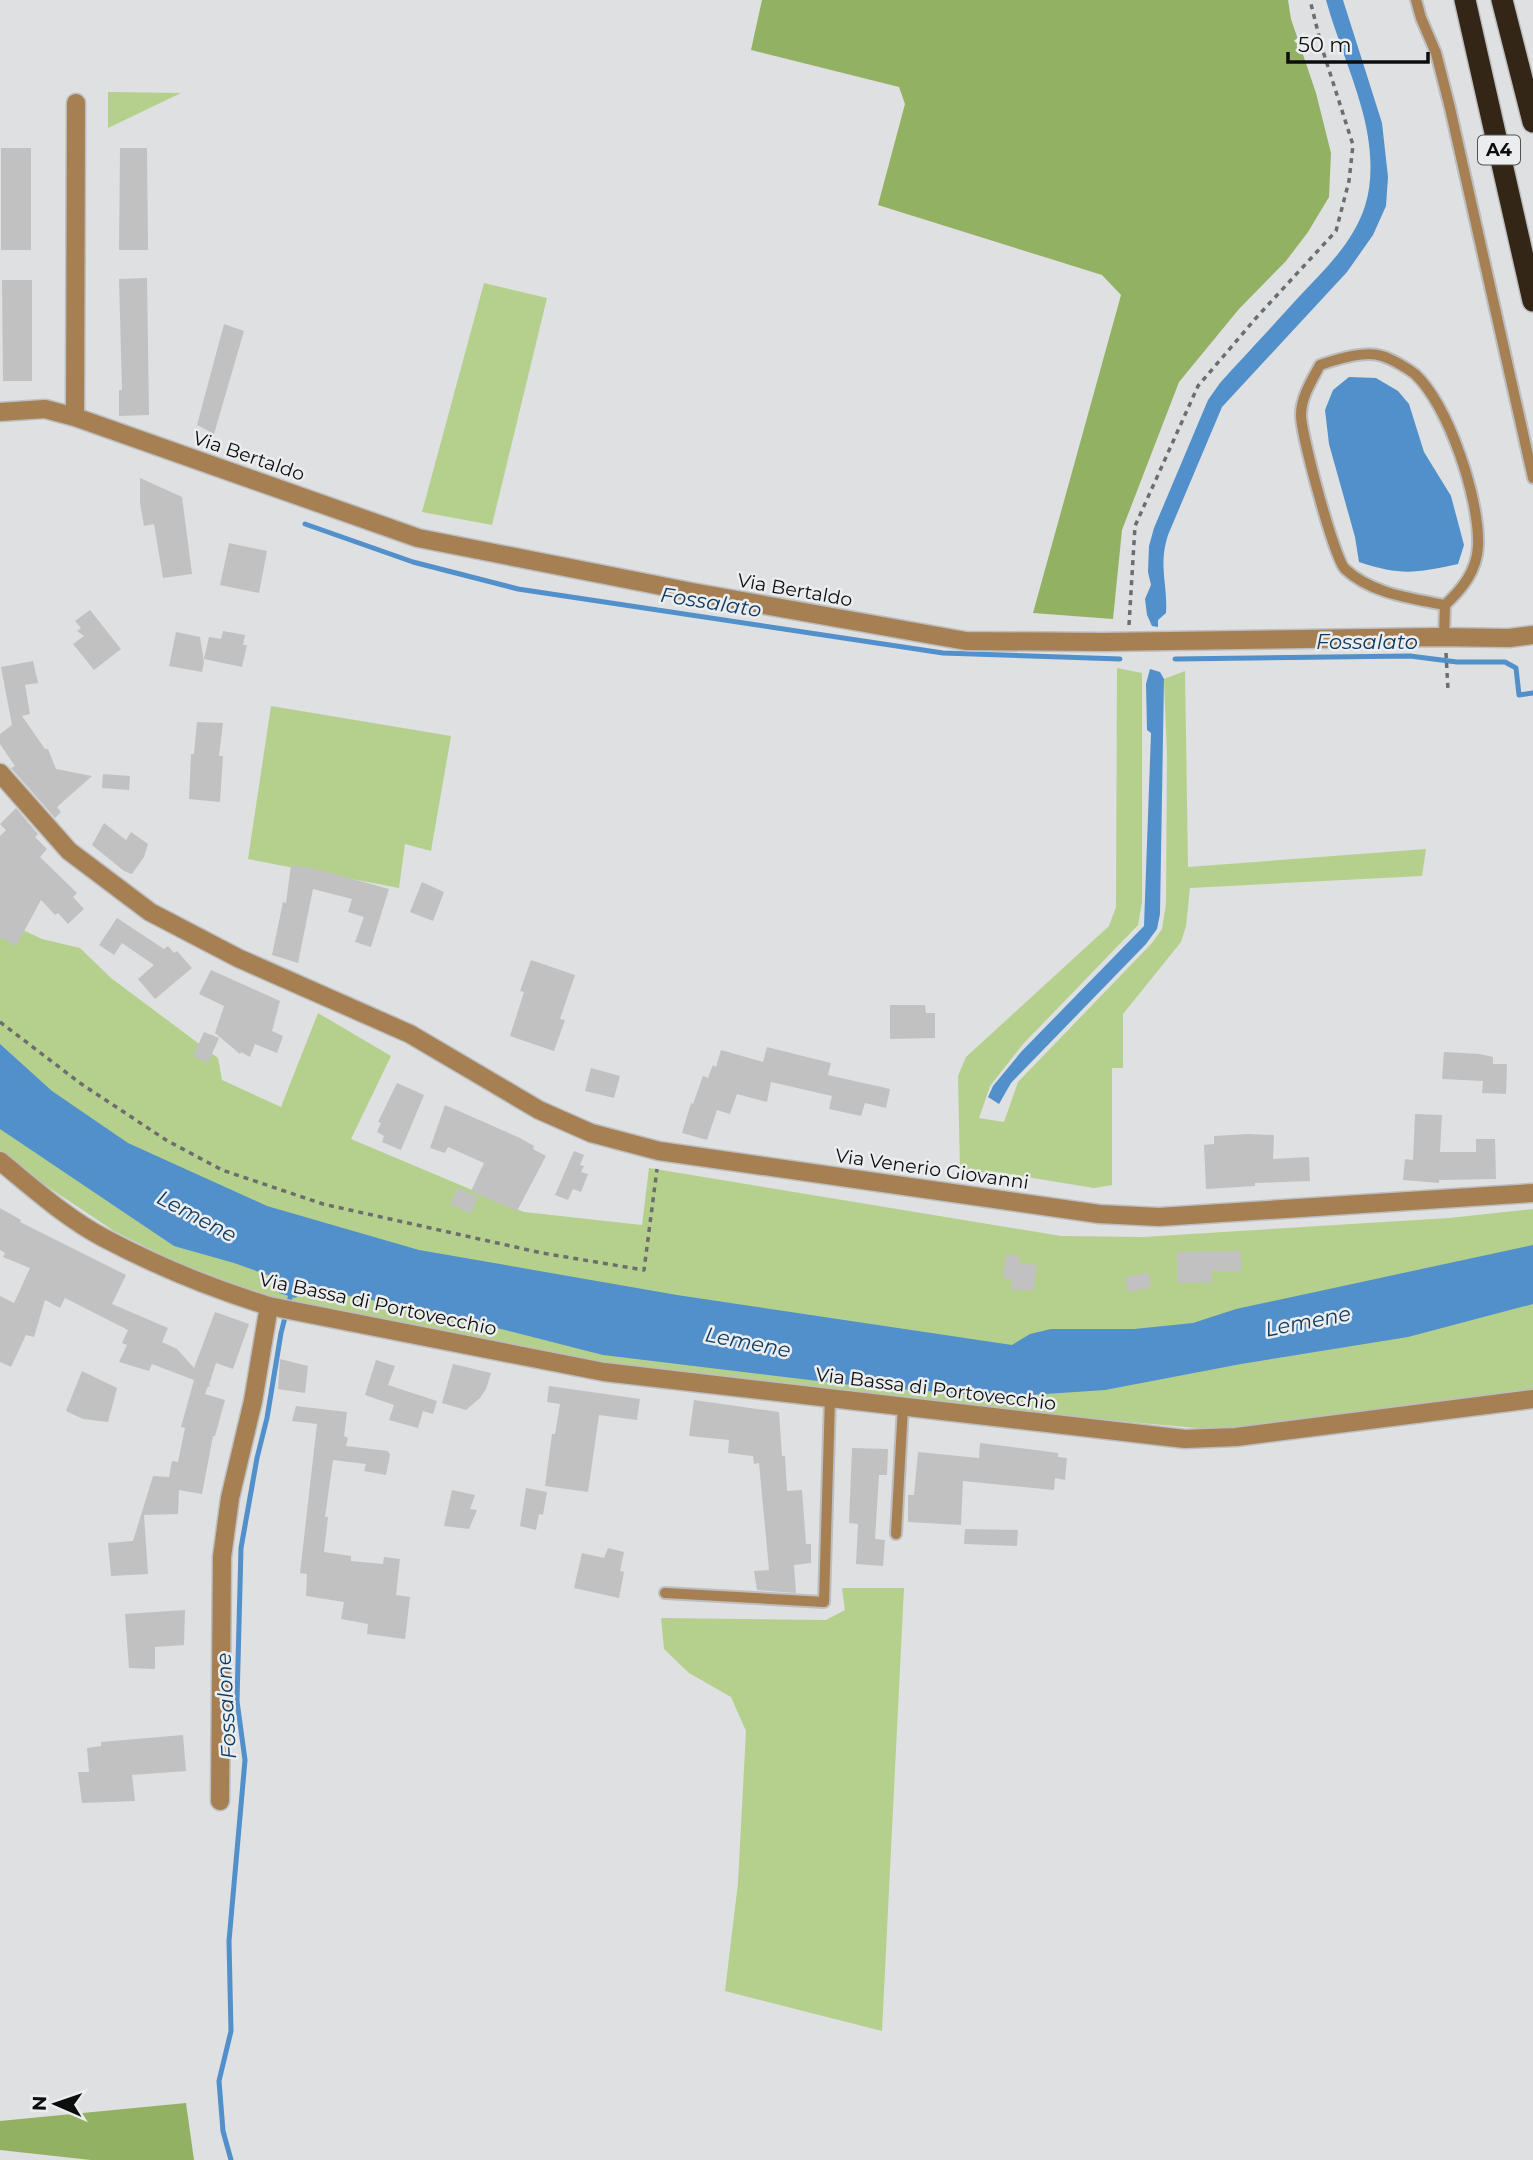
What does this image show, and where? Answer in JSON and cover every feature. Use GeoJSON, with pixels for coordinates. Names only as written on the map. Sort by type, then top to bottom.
{"type":"FeatureCollection","features":[{"type":"Feature","properties":{"kind":"highway","name":"A4"},"geometry":{"type":"LineString","coordinates":[[1465,0],[1533,301]]}},
{"type":"Feature","properties":{"kind":"highway","name":"A4"},"geometry":{"type":"LineString","coordinates":[[1502,0],[1533,122]]}},
{"type":"Feature","properties":{"kind":"street"},"geometry":{"type":"LineString","coordinates":[[75,417],[76,103]]}},
{"type":"Feature","properties":{"kind":"street","name":"Via Bertaldo"},"geometry":{"type":"LineString","coordinates":[[0,412],[45,409],[75,417],[418,538],[692,593],[966,641],[1445,645],[1533,635]]}},
{"type":"Feature","properties":{"kind":"street","name":"Via Venerio Giovanni"},"geometry":{"type":"LineString","coordinates":[[0,773],[69,851],[150,912],[238,958],[410,1034],[539,1110],[591,1133],[659,1151],[1099,1214],[1159,1217],[1533,1193]]}},
{"type":"Feature","properties":{"kind":"street","name":"Via Bassa di Portovecchio"},"geometry":{"type":"LineString","coordinates":[[0,1161],[62,1211],[104,1238],[221,1291],[275,1307],[604,1372],[1185,1439],[1236,1437],[1533,1399]]}},
{"type":"Feature","properties":{"kind":"street"},"geometry":{"type":"LineString","coordinates":[[220,1801],[222,1556],[230,1498],[275,1307]]}},
{"type":"Feature","properties":{"kind":"lane"},"geometry":{"type":"LineString","coordinates":[[1416,0],[1436,53],[1450,108],[1533,478]]}},
{"type":"Feature","properties":{"kind":"lane"},"geometry":{"type":"LineString","coordinates":[[1445,605],[1395,594],[1366,584],[1343,567],[1329,534],[1301,414],[1308,389],[1320,365],[1344,356],[1381,355],[1414,374],[1436,402],[1458,448],[1473,500],[1478,547],[1472,572],[1445,605],[1445,645]]}},
{"type":"Feature","properties":{"kind":"lane"},"geometry":{"type":"LineString","coordinates":[[665,1593],[824,1602],[830,1398]]}},
{"type":"Feature","properties":{"kind":"lane"},"geometry":{"type":"LineString","coordinates":[[896,1534],[903,1406]]}},
{"type":"Feature","properties":{"kind":"path"},"geometry":{"type":"LineString","coordinates":[[1128,642],[1135,526],[1198,386],[1336,230],[1349,181],[1353,145],[1322,48],[1310,0]]}},
{"type":"Feature","properties":{"kind":"path"},"geometry":{"type":"LineString","coordinates":[[1445,645],[1448,690]]}},
{"type":"Feature","properties":{"kind":"path"},"geometry":{"type":"LineString","coordinates":[[0,1023],[80,1083],[155,1133],[222,1170],[323,1204],[542,1253],[644,1270],[659,1151]]}},
{"type":"Feature","properties":{"kind":"green space"},"geometry":{"type":"Polygon","coordinates":[[[762,0],[1288,0],[1291,19],[1316,93],[1331,153],[1329,197],[1286,261],[1239,309],[1179,382],[1122,530],[1113,619],[1033,613],[1121,295],[1102,275],[878,205],[905,104],[899,87],[751,50],[762,0]]]}},
{"type":"Feature","properties":{"kind":"green space"},"geometry":{"type":"Polygon","coordinates":[[[108,92],[181,93],[108,128],[108,92]]]}},
{"type":"Feature","properties":{"kind":"green space"},"geometry":{"type":"Polygon","coordinates":[[[484,283],[547,298],[492,525],[422,512],[484,283]]]}},
{"type":"Feature","properties":{"kind":"green space"},"geometry":{"type":"Polygon","coordinates":[[[1117,668],[1142,673],[1142,902],[1138,925],[1024,1043],[990,1086],[979,1118],[1004,1122],[1018,1082],[1152,943],[1162,929],[1166,904],[1167,754],[1164,679],[1185,671],[1188,867],[1426,849],[1422,876],[1190,888],[1186,926],[1181,942],[1123,1014],[1123,1068],[1112,1068],[1112,1185],[1094,1188],[996,1172],[960,1172],[958,1076],[966,1057],[1109,926],[1116,907],[1117,668]]]}},
{"type":"Feature","properties":{"kind":"green space"},"geometry":{"type":"Polygon","coordinates":[[[271,706],[451,736],[431,851],[405,844],[399,888],[248,859],[271,706]]]}},
{"type":"Feature","properties":{"kind":"green space"},"geometry":{"type":"Polygon","coordinates":[[[0,919],[42,939],[80,948],[111,978],[218,1058],[222,1080],[281,1107],[318,1013],[391,1056],[351,1139],[524,1212],[642,1225],[649,1168],[1061,1236],[1143,1237],[1449,1218],[1533,1209],[1533,1395],[1231,1431],[1027,1413],[573,1361],[278,1300],[207,1278],[114,1231],[0,1153],[0,919]]]}},
{"type":"Feature","properties":{"kind":"green space"},"geometry":{"type":"Polygon","coordinates":[[[842,1588],[904,1588],[882,2031],[725,1991],[738,1883],[746,1731],[731,1697],[689,1673],[664,1649],[661,1618],[826,1620],[845,1610],[842,1588]]]}},
{"type":"Feature","properties":{"kind":"green space"},"geometry":{"type":"Polygon","coordinates":[[[186,2103],[194,2160],[91,2160],[0,2150],[0,2121],[186,2103]]]}},
{"type":"Feature","properties":{"kind":"water"},"geometry":{"type":"Polygon","coordinates":[[[1326,0],[1343,0],[1382,123],[1388,177],[1386,206],[1373,235],[1347,272],[1222,407],[1168,535],[1163,566],[1166,613],[1158,620],[1158,627],[1152,626],[1145,599],[1151,585],[1148,572],[1149,546],[1154,528],[1208,400],[1220,383],[1336,257],[1353,233],[1365,206],[1371,169],[1367,130],[1326,0]]]}},
{"type":"Feature","properties":{"kind":"water"},"geometry":{"type":"Polygon","coordinates":[[[1349,377],[1376,378],[1398,391],[1409,404],[1424,452],[1451,496],[1464,545],[1458,564],[1408,572],[1359,562],[1355,537],[1329,444],[1325,410],[1333,390],[1349,377]]]}},
{"type":"Feature","properties":{"kind":"water"},"geometry":{"type":"Polygon","coordinates":[[[1150,669],[1160,672],[1164,679],[1160,914],[1157,929],[1146,944],[1011,1083],[999,1104],[988,1097],[993,1086],[1021,1052],[1144,926],[1151,733],[1147,730],[1146,684],[1150,669]]]}},
{"type":"Feature","properties":{"kind":"water","name":"Lemene"},"geometry":{"type":"Polygon","coordinates":[[[0,1044],[52,1091],[128,1143],[267,1206],[419,1250],[677,1295],[1012,1345],[1030,1334],[1051,1329],[1134,1329],[1193,1323],[1236,1309],[1533,1245],[1533,1304],[1408,1337],[1241,1364],[1105,1390],[1003,1397],[851,1385],[603,1355],[431,1311],[311,1289],[295,1298],[279,1293],[276,1278],[174,1246],[0,1129],[0,1044]]]}},
{"type":"Feature","properties":{"kind":"building"},"geometry":{"type":"Polygon","coordinates":[[[1,148],[31,148],[31,250],[1,250],[1,148]]]}},
{"type":"Feature","properties":{"kind":"building"},"geometry":{"type":"Polygon","coordinates":[[[120,148],[147,148],[148,250],[119,250],[120,148]]]}},
{"type":"Feature","properties":{"kind":"building"},"geometry":{"type":"Polygon","coordinates":[[[147,278],[149,415],[119,416],[119,390],[122,390],[119,279],[147,278]]]}},
{"type":"Feature","properties":{"kind":"building"},"geometry":{"type":"Polygon","coordinates":[[[2,280],[32,280],[32,381],[3,381],[2,280]]]}},
{"type":"Feature","properties":{"kind":"building"},"geometry":{"type":"Polygon","coordinates":[[[224,324],[244,331],[214,434],[197,425],[224,324]]]}},
{"type":"Feature","properties":{"kind":"building"},"geometry":{"type":"Polygon","coordinates":[[[140,478],[182,497],[192,574],[163,578],[154,524],[144,526],[140,478]]]}},
{"type":"Feature","properties":{"kind":"building"},"geometry":{"type":"Polygon","coordinates":[[[229,543],[267,551],[259,593],[220,585],[229,543]]]}},
{"type":"Feature","properties":{"kind":"building"},"geometry":{"type":"Polygon","coordinates":[[[90,610],[121,649],[94,670],[73,644],[84,636],[77,631],[81,628],[75,621],[90,610]]]}},
{"type":"Feature","properties":{"kind":"building"},"geometry":{"type":"Polygon","coordinates":[[[223,631],[245,635],[243,645],[247,645],[242,667],[204,659],[209,637],[221,639],[223,631]]]}},
{"type":"Feature","properties":{"kind":"building"},"geometry":{"type":"Polygon","coordinates":[[[176,632],[200,637],[204,662],[202,672],[169,666],[176,632]]]}},
{"type":"Feature","properties":{"kind":"building"},"geometry":{"type":"Polygon","coordinates":[[[33,661],[38,683],[25,685],[30,714],[22,716],[45,749],[48,749],[56,769],[92,776],[57,807],[61,812],[55,818],[11,768],[15,766],[0,744],[0,734],[12,725],[1,667],[33,661]]]}},
{"type":"Feature","properties":{"kind":"building"},"geometry":{"type":"Polygon","coordinates":[[[197,722],[223,723],[219,756],[223,756],[220,802],[189,799],[191,754],[194,754],[197,722]]]}},
{"type":"Feature","properties":{"kind":"building"},"geometry":{"type":"Polygon","coordinates":[[[103,774],[130,776],[129,790],[102,788],[103,774]]]}},
{"type":"Feature","properties":{"kind":"building"},"geometry":{"type":"Polygon","coordinates":[[[16,808],[38,834],[35,837],[47,849],[40,857],[77,893],[73,897],[84,909],[68,924],[41,900],[16,946],[0,937],[0,836],[6,830],[0,824],[16,808]]]}},
{"type":"Feature","properties":{"kind":"building"},"geometry":{"type":"Polygon","coordinates":[[[104,823],[126,840],[131,832],[148,844],[144,857],[132,874],[124,871],[92,845],[104,823]]]}},
{"type":"Feature","properties":{"kind":"building"},"geometry":{"type":"Polygon","coordinates":[[[291,865],[389,889],[371,947],[355,942],[364,917],[348,912],[352,899],[313,889],[298,963],[272,955],[283,902],[286,903],[291,865]]]}},
{"type":"Feature","properties":{"kind":"building"},"geometry":{"type":"Polygon","coordinates":[[[422,882],[444,892],[433,921],[410,912],[422,882]]]}},
{"type":"Feature","properties":{"kind":"building"},"geometry":{"type":"Polygon","coordinates":[[[117,918],[164,949],[168,946],[174,953],[177,951],[192,968],[155,999],[138,979],[154,965],[122,943],[114,955],[99,945],[117,918]]]}},
{"type":"Feature","properties":{"kind":"building"},"geometry":{"type":"Polygon","coordinates":[[[531,960],[575,975],[560,1019],[565,1020],[554,1051],[510,1036],[524,992],[520,991],[531,960]]]}},
{"type":"Feature","properties":{"kind":"building"},"geometry":{"type":"Polygon","coordinates":[[[211,970],[280,1001],[272,1031],[283,1036],[277,1053],[255,1044],[250,1057],[241,1052],[240,1054],[215,1033],[224,1006],[199,994],[211,970]]]}},
{"type":"Feature","properties":{"kind":"building"},"geometry":{"type":"Polygon","coordinates":[[[890,1005],[925,1005],[926,1013],[935,1013],[935,1038],[890,1039],[890,1005]]]}},
{"type":"Feature","properties":{"kind":"building"},"geometry":{"type":"Polygon","coordinates":[[[204,1032],[219,1038],[208,1063],[193,1056],[204,1032]]]}},
{"type":"Feature","properties":{"kind":"building"},"geometry":{"type":"Polygon","coordinates":[[[767,1047],[831,1063],[828,1075],[890,1089],[886,1108],[865,1103],[861,1116],[829,1109],[832,1096],[771,1082],[767,1102],[737,1094],[730,1114],[717,1110],[707,1140],[682,1133],[703,1076],[708,1078],[713,1065],[716,1067],[721,1050],[763,1062],[767,1047]]]}},
{"type":"Feature","properties":{"kind":"building"},"geometry":{"type":"Polygon","coordinates":[[[1444,1052],[1480,1054],[1493,1057],[1493,1064],[1507,1064],[1506,1094],[1482,1093],[1483,1081],[1442,1079],[1444,1052]]]}},
{"type":"Feature","properties":{"kind":"building"},"geometry":{"type":"Polygon","coordinates":[[[591,1068],[620,1076],[614,1098],[585,1091],[591,1068]]]}},
{"type":"Feature","properties":{"kind":"building"},"geometry":{"type":"Polygon","coordinates":[[[397,1083],[424,1095],[401,1150],[382,1142],[384,1136],[377,1132],[381,1123],[378,1122],[397,1083]]]}},
{"type":"Feature","properties":{"kind":"building"},"geometry":{"type":"Polygon","coordinates":[[[445,1105],[520,1138],[546,1156],[517,1211],[471,1191],[484,1163],[448,1147],[445,1153],[430,1148],[445,1105]]]}},
{"type":"Feature","properties":{"kind":"building"},"geometry":{"type":"Polygon","coordinates":[[[1415,1114],[1442,1115],[1440,1152],[1476,1152],[1476,1139],[1495,1139],[1496,1179],[1439,1180],[1439,1183],[1403,1180],[1405,1159],[1413,1160],[1415,1114]]]}},
{"type":"Feature","properties":{"kind":"building"},"geometry":{"type":"Polygon","coordinates":[[[1274,1135],[1273,1159],[1309,1157],[1310,1181],[1255,1183],[1255,1186],[1206,1189],[1204,1145],[1214,1144],[1214,1136],[1274,1135]]]}},
{"type":"Feature","properties":{"kind":"building"},"geometry":{"type":"Polygon","coordinates":[[[574,1151],[584,1155],[580,1165],[584,1166],[581,1172],[588,1174],[581,1192],[573,1189],[568,1200],[555,1195],[574,1151]]]}},
{"type":"Feature","properties":{"kind":"building"},"geometry":{"type":"Polygon","coordinates":[[[458,1188],[478,1197],[471,1214],[450,1204],[458,1188]]]}},
{"type":"Feature","properties":{"kind":"building"},"geometry":{"type":"Polygon","coordinates":[[[0,1208],[21,1220],[20,1222],[126,1275],[112,1304],[168,1328],[162,1342],[177,1349],[194,1368],[215,1312],[249,1324],[233,1369],[216,1363],[209,1385],[211,1387],[208,1386],[205,1394],[225,1400],[213,1436],[202,1494],[179,1490],[178,1514],[144,1515],[148,1574],[111,1576],[108,1543],[133,1541],[153,1476],[169,1477],[172,1461],[178,1462],[185,1428],[181,1427],[194,1380],[152,1364],[149,1371],[119,1362],[127,1345],[122,1343],[128,1330],[65,1298],[60,1308],[45,1300],[34,1337],[26,1335],[11,1367],[0,1362],[0,1296],[14,1303],[30,1268],[3,1257],[5,1253],[0,1250],[0,1208]]]}},
{"type":"Feature","properties":{"kind":"building"},"geometry":{"type":"Polygon","coordinates":[[[1241,1251],[1241,1271],[1211,1271],[1212,1282],[1178,1283],[1177,1252],[1241,1251]]]}},
{"type":"Feature","properties":{"kind":"building"},"geometry":{"type":"Polygon","coordinates":[[[1006,1255],[1020,1256],[1019,1263],[1037,1265],[1033,1291],[1011,1289],[1012,1279],[1003,1278],[1006,1255]]]}},
{"type":"Feature","properties":{"kind":"building"},"geometry":{"type":"Polygon","coordinates":[[[1149,1273],[1150,1288],[1128,1292],[1125,1277],[1149,1273]]]}},
{"type":"Feature","properties":{"kind":"building"},"geometry":{"type":"Polygon","coordinates":[[[280,1359],[308,1366],[305,1393],[278,1389],[280,1359]]]}},
{"type":"Feature","properties":{"kind":"building"},"geometry":{"type":"Polygon","coordinates":[[[376,1360],[395,1366],[388,1385],[437,1401],[433,1414],[423,1411],[418,1428],[389,1420],[394,1405],[365,1395],[376,1360]]]}},
{"type":"Feature","properties":{"kind":"building"},"geometry":{"type":"Polygon","coordinates":[[[453,1364],[491,1373],[480,1398],[466,1410],[442,1403],[453,1364]]]}},
{"type":"Feature","properties":{"kind":"building"},"geometry":{"type":"Polygon","coordinates":[[[82,1371],[117,1388],[108,1422],[83,1419],[66,1411],[82,1371]]]}},
{"type":"Feature","properties":{"kind":"building"},"geometry":{"type":"Polygon","coordinates":[[[549,1386],[640,1399],[637,1420],[599,1415],[588,1492],[545,1486],[552,1434],[555,1434],[560,1404],[547,1402],[549,1386]]]}},
{"type":"Feature","properties":{"kind":"building"},"geometry":{"type":"Polygon","coordinates":[[[694,1400],[779,1412],[787,1491],[802,1490],[806,1544],[811,1544],[811,1563],[794,1565],[796,1593],[757,1590],[754,1571],[769,1570],[759,1463],[754,1464],[753,1456],[728,1453],[729,1440],[689,1436],[694,1400]]]}},
{"type":"Feature","properties":{"kind":"building"},"geometry":{"type":"Polygon","coordinates":[[[296,1406],[347,1412],[344,1436],[348,1438],[346,1446],[388,1451],[390,1455],[386,1475],[364,1471],[366,1464],[333,1460],[325,1517],[328,1517],[324,1552],[351,1556],[351,1561],[383,1564],[384,1557],[400,1559],[396,1595],[410,1597],[405,1639],[367,1634],[368,1624],[341,1619],[344,1602],[306,1596],[307,1574],[300,1573],[317,1424],[292,1421],[296,1406]]]}},
{"type":"Feature","properties":{"kind":"building"},"geometry":{"type":"Polygon","coordinates":[[[980,1443],[1058,1453],[1058,1457],[1067,1458],[1065,1480],[1055,1478],[1054,1490],[963,1481],[961,1525],[908,1522],[908,1495],[914,1495],[918,1452],[979,1458],[980,1443]]]}},
{"type":"Feature","properties":{"kind":"building"},"geometry":{"type":"Polygon","coordinates":[[[852,1448],[888,1449],[887,1475],[879,1475],[875,1539],[885,1540],[883,1566],[856,1564],[858,1524],[849,1523],[852,1448]]]}},
{"type":"Feature","properties":{"kind":"building"},"geometry":{"type":"Polygon","coordinates":[[[526,1488],[547,1492],[543,1515],[539,1514],[536,1530],[520,1526],[526,1488]]]}},
{"type":"Feature","properties":{"kind":"building"},"geometry":{"type":"Polygon","coordinates":[[[452,1490],[475,1495],[470,1509],[477,1510],[469,1529],[444,1526],[452,1490]]]}},
{"type":"Feature","properties":{"kind":"building"},"geometry":{"type":"Polygon","coordinates":[[[965,1529],[1018,1530],[1017,1546],[964,1544],[965,1529]]]}},
{"type":"Feature","properties":{"kind":"building"},"geometry":{"type":"Polygon","coordinates":[[[608,1548],[624,1552],[620,1571],[624,1572],[619,1598],[574,1588],[582,1553],[604,1558],[608,1548]]]}},
{"type":"Feature","properties":{"kind":"building"},"geometry":{"type":"Polygon","coordinates":[[[185,1610],[184,1645],[155,1647],[155,1669],[129,1668],[125,1614],[185,1610]]]}},
{"type":"Feature","properties":{"kind":"building"},"geometry":{"type":"Polygon","coordinates":[[[183,1735],[186,1771],[132,1775],[135,1801],[82,1803],[78,1772],[89,1772],[87,1748],[101,1746],[101,1742],[183,1735]]]}},
{"type":"Feature","properties":{"kind":"waterway","name":"Fossalato"},"geometry":{"type":"LineString","coordinates":[[305,524],[413,562],[518,589],[943,653],[1120,659]]}},
{"type":"Feature","properties":{"kind":"waterway","name":"Fossalato"},"geometry":{"type":"LineString","coordinates":[[1175,659],[1410,656],[1457,662],[1505,662],[1516,668],[1519,695],[1533,693]]}},
{"type":"Feature","properties":{"kind":"waterway","name":"Fossalone"},"geometry":{"type":"LineString","coordinates":[[231,2160],[223,2131],[219,2081],[231,2031],[229,1941],[245,1760],[237,1701],[241,1548],[281,1333],[291,1294]]}}]}
